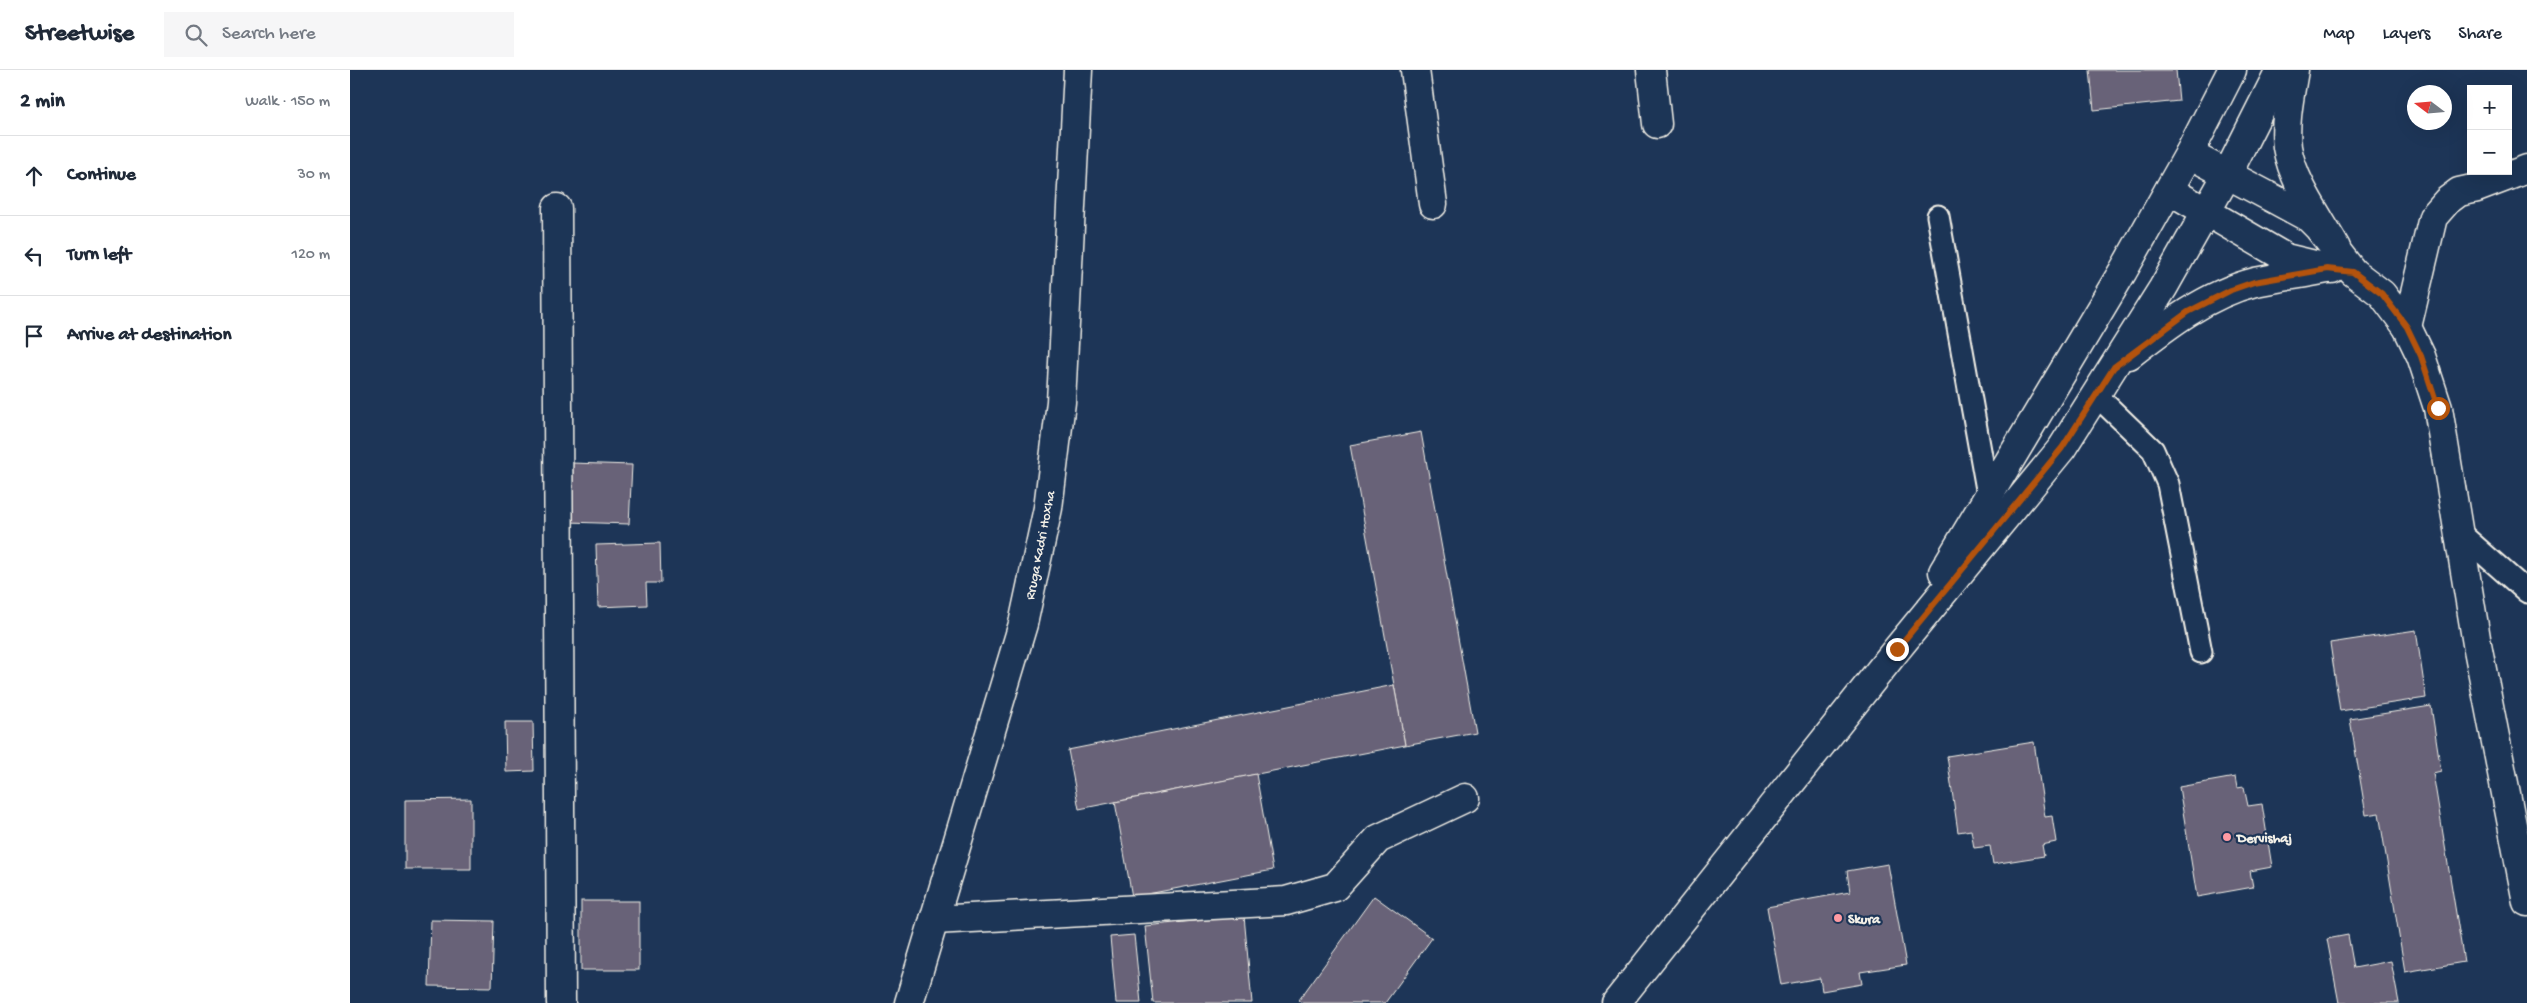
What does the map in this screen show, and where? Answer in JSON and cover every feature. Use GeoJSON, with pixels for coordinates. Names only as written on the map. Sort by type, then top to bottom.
{"type":"FeatureCollection","features":[{"type":"Feature","properties":{"kind":"main road","name":"Rruga Kadri Hoxha"},"geometry":{"type":"LineString","coordinates":[[910,1003],[1023,624],[1048,508],[1061,402],[1078,70]]}},
{"type":"Feature","properties":{"kind":"main road"},"geometry":{"type":"LineString","coordinates":[[1415,70],[1433,204]]}},
{"type":"Feature","properties":{"kind":"main road"},"geometry":{"type":"LineString","coordinates":[[1651,70],[1657,124]]}},
{"type":"Feature","properties":{"kind":"main road"},"geometry":{"type":"LineString","coordinates":[[1897,649],[2123,271],[2189,154],[2232,70]]}},
{"type":"Feature","properties":{"kind":"main road"},"geometry":{"type":"LineString","coordinates":[[1616,1003],[1897,649],[2062,448],[2163,288],[2227,174],[2280,70]]}},
{"type":"Feature","properties":{"kind":"main road"},"geometry":{"type":"LineString","coordinates":[[2294,70],[2288,112],[2287,147],[2298,179],[2338,263]]}},
{"type":"Feature","properties":{"kind":"main road"},"geometry":{"type":"LineString","coordinates":[[2189,154],[2309,218],[2338,263],[2382,294],[2407,327],[2421,356],[2438,408],[2477,644],[2523,852],[2527,902]]}},
{"type":"Feature","properties":{"kind":"main road"},"geometry":{"type":"LineString","coordinates":[[2407,327],[2434,217],[2459,192],[2477,188],[2527,169]]}},
{"type":"Feature","properties":{"kind":"main road"},"geometry":{"type":"LineString","coordinates":[[2169,190],[2286,258],[2338,263]]}},
{"type":"Feature","properties":{"kind":"main road"},"geometry":{"type":"LineString","coordinates":[[557,208],[561,1003]]}},
{"type":"Feature","properties":{"kind":"main road"},"geometry":{"type":"LineString","coordinates":[[2114,367],[2188,312],[2231,290],[2254,282],[2338,263]]}},
{"type":"Feature","properties":{"kind":"main road"},"geometry":{"type":"LineString","coordinates":[[934,920],[1286,901],[1335,887],[1378,839],[1465,798]]}},
{"type":"Feature","properties":{"kind":"lane"},"geometry":{"type":"LineString","coordinates":[[1938,216],[1988,495]]}},
{"type":"Feature","properties":{"kind":"lane"},"geometry":{"type":"LineString","coordinates":[[2096,395],[2153,450],[2168,484],[2201,652]]}},
{"type":"Feature","properties":{"kind":"lane"},"geometry":{"type":"LineString","coordinates":[[2459,532],[2527,592]]}},
{"type":"Feature","properties":{"kind":"building"},"geometry":{"type":"Polygon","coordinates":[[[2090,70],[2176,70],[2179,101],[2094,110],[2090,70]]]}},
{"type":"Feature","properties":{"kind":"building"},"geometry":{"type":"Polygon","coordinates":[[[1421,432],[1475,732],[1405,745],[1350,445],[1421,432]]]}},
{"type":"Feature","properties":{"kind":"building"},"geometry":{"type":"Polygon","coordinates":[[[571,463],[632,465],[629,524],[569,522],[571,463]]]}},
{"type":"Feature","properties":{"kind":"building"},"geometry":{"type":"Polygon","coordinates":[[[660,543],[661,583],[646,583],[647,605],[598,607],[596,545],[660,543]]]}},
{"type":"Feature","properties":{"kind":"building"},"geometry":{"type":"Polygon","coordinates":[[[2416,630],[2426,698],[2340,711],[2330,643],[2416,630]]]}},
{"type":"Feature","properties":{"kind":"building"},"geometry":{"type":"Polygon","coordinates":[[[1394,685],[1405,745],[1079,809],[1068,750],[1394,685]]]}},
{"type":"Feature","properties":{"kind":"building"},"geometry":{"type":"Polygon","coordinates":[[[2431,706],[2441,771],[2433,773],[2464,962],[2405,972],[2379,813],[2366,815],[2350,719],[2431,706]]]}},
{"type":"Feature","properties":{"kind":"building"},"geometry":{"type":"Polygon","coordinates":[[[505,722],[533,722],[534,771],[506,772],[505,722]]]}},
{"type":"Feature","properties":{"kind":"building"},"geometry":{"type":"Polygon","coordinates":[[[2034,742],[2045,817],[2052,816],[2056,842],[2042,845],[2044,856],[1993,864],[1990,846],[1974,848],[1971,830],[1958,832],[1947,756],[2034,742]]]}},
{"type":"Feature","properties":{"kind":"building"},"geometry":{"type":"Polygon","coordinates":[[[1256,774],[1273,870],[1132,897],[1115,802],[1256,774]]]}},
{"type":"Feature","properties":{"kind":"building","name":"Dervishaj"},"geometry":{"type":"Polygon","coordinates":[[[2235,777],[2237,788],[2244,787],[2248,806],[2262,804],[2272,867],[2250,871],[2253,887],[2197,897],[2179,787],[2235,777]]]}},
{"type":"Feature","properties":{"kind":"building"},"geometry":{"type":"Polygon","coordinates":[[[471,799],[471,869],[405,869],[405,800],[471,799]]]}},
{"type":"Feature","properties":{"kind":"building"},"geometry":{"type":"Polygon","coordinates":[[[1888,864],[1906,965],[1860,972],[1862,984],[1822,991],[1820,978],[1781,985],[1767,907],[1850,892],[1847,871],[1888,864]]]}},
{"type":"Feature","properties":{"kind":"building"},"geometry":{"type":"Polygon","coordinates":[[[1374,896],[1432,938],[1385,1003],[1303,1003],[1299,1000],[1374,896]]]}},
{"type":"Feature","properties":{"kind":"building"},"geometry":{"type":"Polygon","coordinates":[[[581,901],[639,901],[639,970],[581,970],[581,901]]]}},
{"type":"Feature","properties":{"kind":"building"},"geometry":{"type":"Polygon","coordinates":[[[1244,916],[1252,1003],[1153,1003],[1145,926],[1244,916]]]}},
{"type":"Feature","properties":{"kind":"building"},"geometry":{"type":"Polygon","coordinates":[[[431,920],[494,921],[492,987],[429,986],[431,920]]]}},
{"type":"Feature","properties":{"kind":"building"},"geometry":{"type":"Polygon","coordinates":[[[1134,935],[1141,1003],[1116,1003],[1110,937],[1134,935]]]}},
{"type":"Feature","properties":{"kind":"building"},"geometry":{"type":"Polygon","coordinates":[[[2348,935],[2354,968],[2391,961],[2399,1003],[2339,1003],[2327,939],[2348,935]]]}},
{"type":"Feature","properties":{"kind":"place","name":"Dervishaj"},"geometry":{"type":"Point","coordinates":[2227,837]}},
{"type":"Feature","properties":{"kind":"place","name":"Skura"},"geometry":{"type":"Point","coordinates":[1838,918]}},
{"type":"Feature","properties":{"kind":"route"},"geometry":{"type":"LineString","coordinates":[[1897,649],[2062,448],[2114,367],[2188,312],[2231,290],[2254,282],[2327,269],[2353,272],[2382,294],[2407,327],[2421,356],[2438,408]]}}]}
